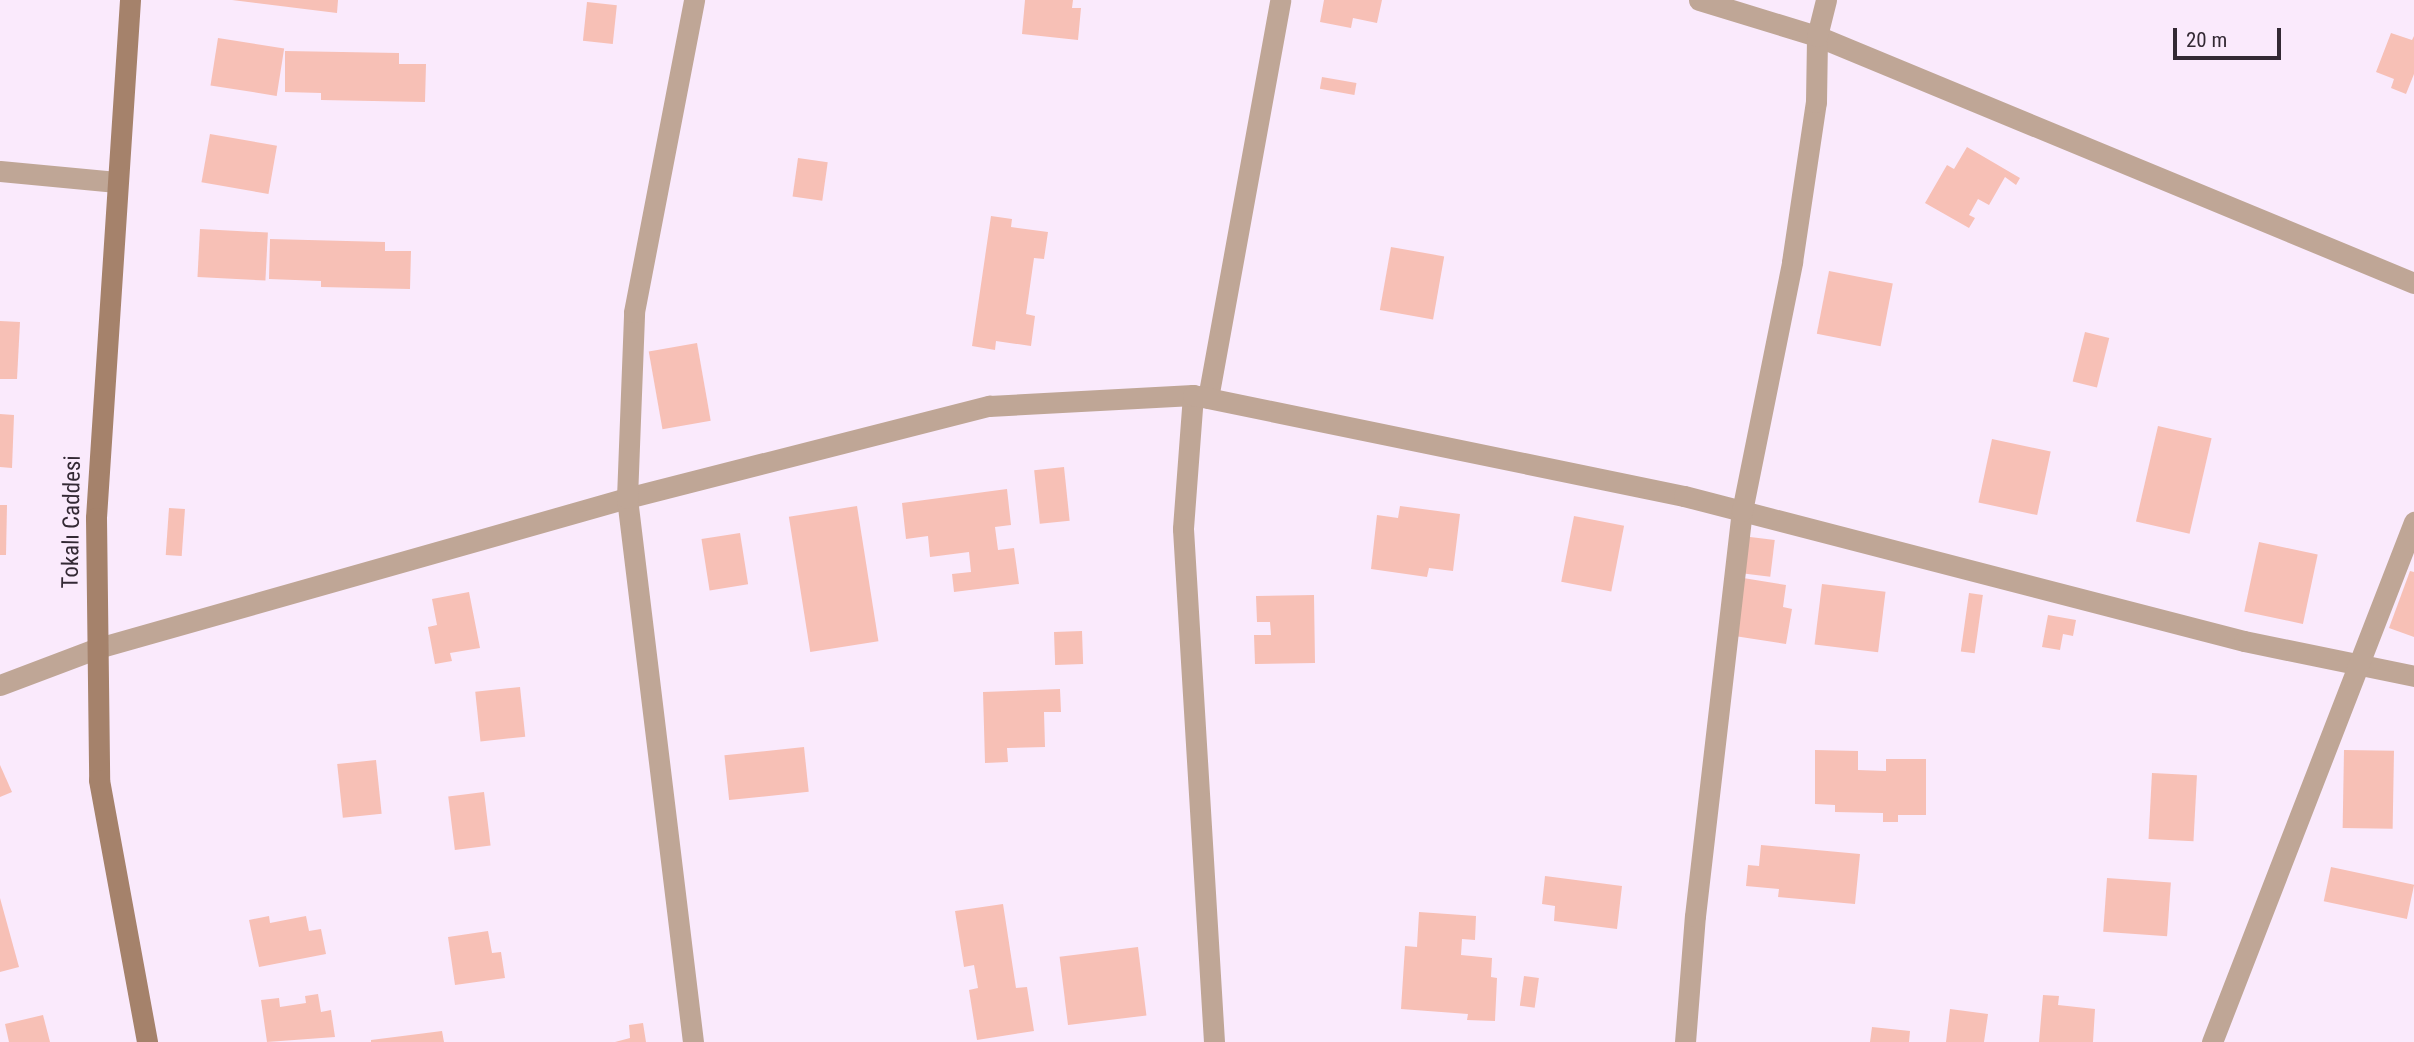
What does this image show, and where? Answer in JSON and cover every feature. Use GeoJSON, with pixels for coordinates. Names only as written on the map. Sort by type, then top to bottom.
{"type":"FeatureCollection","features":[{"type":"Feature","properties":{"kind":"street","name":"Tokalı Caddesi"},"geometry":{"type":"LineString","coordinates":[[130,0],[96,518],[99,780],[147,1042]]}},
{"type":"Feature","properties":{"kind":"street"},"geometry":{"type":"LineString","coordinates":[[693,1042],[627,498],[634,312],[694,0]]}},
{"type":"Feature","properties":{"kind":"street"},"geometry":{"type":"LineString","coordinates":[[1214,1042],[1183,529],[1200,396],[1280,0]]}},
{"type":"Feature","properties":{"kind":"street"},"geometry":{"type":"LineString","coordinates":[[1699,0],[1817,36],[2414,283]]}},
{"type":"Feature","properties":{"kind":"street"},"geometry":{"type":"LineString","coordinates":[[1685,1042],[1698,888],[1742,511],[1792,262],[1816,102],[1817,36],[1826,0]]}},
{"type":"Feature","properties":{"kind":"street"},"geometry":{"type":"LineString","coordinates":[[0,171],[116,182]]}},
{"type":"Feature","properties":{"kind":"street"},"geometry":{"type":"LineString","coordinates":[[0,685],[98,648],[627,498],[989,406],[1200,396],[1742,511],[2244,641],[2414,676]]}},
{"type":"Feature","properties":{"kind":"street"},"geometry":{"type":"LineString","coordinates":[[2212,1042],[2356,664],[2414,522]]}},
{"type":"Feature","properties":{"kind":"building"},"geometry":{"type":"Polygon","coordinates":[[[232,0],[338,0],[337,13],[232,0]]]}},
{"type":"Feature","properties":{"kind":"building"},"geometry":{"type":"Polygon","coordinates":[[[1025,0],[1073,0],[1072,8],[1081,8],[1078,40],[1022,34],[1025,0]]]}},
{"type":"Feature","properties":{"kind":"building"},"geometry":{"type":"Polygon","coordinates":[[[1324,0],[1382,0],[1377,23],[1353,18],[1351,28],[1320,22],[1324,0]]]}},
{"type":"Feature","properties":{"kind":"building"},"geometry":{"type":"Polygon","coordinates":[[[587,2],[617,5],[613,44],[583,41],[587,2]]]}},
{"type":"Feature","properties":{"kind":"building"},"geometry":{"type":"Polygon","coordinates":[[[2391,33],[2412,40],[2414,36],[2414,74],[2406,94],[2391,88],[2394,79],[2376,72],[2391,33]]]}},
{"type":"Feature","properties":{"kind":"building"},"geometry":{"type":"Polygon","coordinates":[[[218,38],[284,48],[277,96],[210,85],[218,38]]]}},
{"type":"Feature","properties":{"kind":"building"},"geometry":{"type":"Polygon","coordinates":[[[285,51],[399,53],[399,64],[426,64],[425,102],[321,100],[321,93],[285,92],[285,51]]]}},
{"type":"Feature","properties":{"kind":"building"},"geometry":{"type":"Polygon","coordinates":[[[1322,77],[1356,83],[1354,95],[1320,89],[1322,77]]]}},
{"type":"Feature","properties":{"kind":"building"},"geometry":{"type":"Polygon","coordinates":[[[210,134],[277,146],[268,194],[201,182],[210,134]]]}},
{"type":"Feature","properties":{"kind":"building"},"geometry":{"type":"Polygon","coordinates":[[[1967,147],[2020,178],[2016,185],[2005,177],[1989,205],[1978,199],[1969,215],[1975,218],[1969,228],[1925,203],[1947,165],[1954,169],[1967,147]]]}},
{"type":"Feature","properties":{"kind":"building"},"geometry":{"type":"Polygon","coordinates":[[[798,158],[828,162],[822,201],[793,197],[798,158]]]}},
{"type":"Feature","properties":{"kind":"building"},"geometry":{"type":"Polygon","coordinates":[[[991,216],[1012,219],[1011,227],[1048,232],[1044,259],[1034,258],[1026,314],[1035,316],[1031,346],[996,341],[995,350],[972,346],[991,216]]]}},
{"type":"Feature","properties":{"kind":"building"},"geometry":{"type":"Polygon","coordinates":[[[200,229],[268,233],[265,280],[197,277],[200,229]]]}},
{"type":"Feature","properties":{"kind":"building"},"geometry":{"type":"Polygon","coordinates":[[[270,239],[385,242],[385,251],[411,251],[410,289],[321,287],[321,281],[269,279],[270,239]]]}},
{"type":"Feature","properties":{"kind":"building"},"geometry":{"type":"Polygon","coordinates":[[[1391,247],[1444,256],[1433,319],[1380,310],[1391,247]]]}},
{"type":"Feature","properties":{"kind":"building"},"geometry":{"type":"Polygon","coordinates":[[[1829,271],[1893,283],[1881,346],[1817,334],[1829,271]]]}},
{"type":"Feature","properties":{"kind":"building"},"geometry":{"type":"Polygon","coordinates":[[[0,321],[20,322],[17,379],[0,379],[0,321]]]}},
{"type":"Feature","properties":{"kind":"building"},"geometry":{"type":"Polygon","coordinates":[[[2085,332],[2109,338],[2097,388],[2073,381],[2085,332]]]}},
{"type":"Feature","properties":{"kind":"building"},"geometry":{"type":"Polygon","coordinates":[[[697,343],[711,421],[662,429],[649,352],[697,343]]]}},
{"type":"Feature","properties":{"kind":"building"},"geometry":{"type":"Polygon","coordinates":[[[0,414],[14,415],[12,468],[0,467],[0,414]]]}},
{"type":"Feature","properties":{"kind":"building"},"geometry":{"type":"Polygon","coordinates":[[[2158,426],[2212,438],[2190,534],[2136,521],[2158,426]]]}},
{"type":"Feature","properties":{"kind":"building"},"geometry":{"type":"Polygon","coordinates":[[[1992,439],[2051,451],[2037,515],[1978,503],[1992,439]]]}},
{"type":"Feature","properties":{"kind":"building"},"geometry":{"type":"Polygon","coordinates":[[[1064,467],[1070,521],[1040,524],[1034,470],[1064,467]]]}},
{"type":"Feature","properties":{"kind":"building"},"geometry":{"type":"Polygon","coordinates":[[[1007,489],[1011,525],[995,527],[998,550],[1014,548],[1019,584],[954,592],[952,574],[971,572],[969,552],[930,557],[928,536],[906,539],[902,503],[1007,489]]]}},
{"type":"Feature","properties":{"kind":"building"},"geometry":{"type":"Polygon","coordinates":[[[0,505],[7,505],[6,555],[0,555],[0,505]]]}},
{"type":"Feature","properties":{"kind":"building"},"geometry":{"type":"Polygon","coordinates":[[[857,506],[878,641],[810,652],[789,517],[857,506]]]}},
{"type":"Feature","properties":{"kind":"building"},"geometry":{"type":"Polygon","coordinates":[[[1400,506],[1460,514],[1453,571],[1429,568],[1427,577],[1371,569],[1377,515],[1398,518],[1400,506]]]}},
{"type":"Feature","properties":{"kind":"building"},"geometry":{"type":"Polygon","coordinates":[[[169,508],[185,509],[182,556],[166,555],[169,508]]]}},
{"type":"Feature","properties":{"kind":"building"},"geometry":{"type":"Polygon","coordinates":[[[1574,516],[1624,526],[1611,592],[1561,582],[1574,516]]]}},
{"type":"Feature","properties":{"kind":"building"},"geometry":{"type":"Polygon","coordinates":[[[740,533],[748,584],[710,590],[701,539],[740,533]]]}},
{"type":"Feature","properties":{"kind":"building"},"geometry":{"type":"Polygon","coordinates":[[[1742,536],[1775,540],[1770,577],[1737,573],[1742,536]]]}},
{"type":"Feature","properties":{"kind":"building"},"geometry":{"type":"Polygon","coordinates":[[[2259,542],[2318,554],[2303,624],[2244,611],[2259,542]]]}},
{"type":"Feature","properties":{"kind":"building"},"geometry":{"type":"Polygon","coordinates":[[[2410,571],[2414,572],[2414,637],[2389,628],[2410,571]]]}},
{"type":"Feature","properties":{"kind":"building"},"geometry":{"type":"Polygon","coordinates":[[[1737,577],[1786,585],[1783,607],[1792,609],[1786,644],[1728,635],[1737,577]]]}},
{"type":"Feature","properties":{"kind":"building"},"geometry":{"type":"Polygon","coordinates":[[[1822,584],[1886,592],[1878,652],[1815,645],[1822,584]]]}},
{"type":"Feature","properties":{"kind":"building"},"geometry":{"type":"Polygon","coordinates":[[[469,592],[480,648],[450,653],[452,661],[435,664],[428,627],[437,625],[432,599],[469,592]]]}},
{"type":"Feature","properties":{"kind":"building"},"geometry":{"type":"Polygon","coordinates":[[[1969,593],[1983,595],[1975,653],[1961,651],[1969,593]]]}},
{"type":"Feature","properties":{"kind":"building"},"geometry":{"type":"Polygon","coordinates":[[[1314,595],[1315,663],[1255,664],[1254,635],[1271,635],[1270,622],[1257,622],[1256,596],[1314,595]]]}},
{"type":"Feature","properties":{"kind":"building"},"geometry":{"type":"Polygon","coordinates":[[[2048,615],[2076,620],[2073,636],[2063,634],[2060,650],[2042,647],[2048,615]]]}},
{"type":"Feature","properties":{"kind":"building"},"geometry":{"type":"Polygon","coordinates":[[[1082,631],[1083,664],[1055,665],[1054,632],[1082,631]]]}},
{"type":"Feature","properties":{"kind":"building"},"geometry":{"type":"Polygon","coordinates":[[[520,687],[525,737],[480,741],[475,692],[520,687]]]}},
{"type":"Feature","properties":{"kind":"building"},"geometry":{"type":"Polygon","coordinates":[[[1060,689],[1061,712],[1044,712],[1045,747],[1007,748],[1008,762],[985,763],[983,692],[1060,689]]]}},
{"type":"Feature","properties":{"kind":"building"},"geometry":{"type":"Polygon","coordinates":[[[804,747],[809,792],[729,800],[724,755],[804,747]]]}},
{"type":"Feature","properties":{"kind":"building"},"geometry":{"type":"Polygon","coordinates":[[[1815,750],[1858,751],[1858,770],[1886,771],[1886,759],[1926,759],[1926,815],[1898,815],[1898,822],[1883,822],[1883,813],[1835,812],[1835,805],[1815,804],[1815,750]]]}},
{"type":"Feature","properties":{"kind":"building"},"geometry":{"type":"Polygon","coordinates":[[[2344,750],[2394,751],[2393,829],[2343,828],[2344,750]]]}},
{"type":"Feature","properties":{"kind":"building"},"geometry":{"type":"Polygon","coordinates":[[[376,760],[382,814],[343,818],[337,764],[376,760]]]}},
{"type":"Feature","properties":{"kind":"building"},"geometry":{"type":"Polygon","coordinates":[[[0,765],[12,792],[0,797],[0,765]]]}},
{"type":"Feature","properties":{"kind":"building"},"geometry":{"type":"Polygon","coordinates":[[[2152,773],[2197,775],[2193,841],[2149,839],[2152,773]]]}},
{"type":"Feature","properties":{"kind":"building"},"geometry":{"type":"Polygon","coordinates":[[[484,792],[491,846],[455,850],[448,796],[484,792]]]}},
{"type":"Feature","properties":{"kind":"building"},"geometry":{"type":"Polygon","coordinates":[[[1761,845],[1860,854],[1855,904],[1778,897],[1779,889],[1746,886],[1748,865],[1759,866],[1761,845]]]}},
{"type":"Feature","properties":{"kind":"building"},"geometry":{"type":"Polygon","coordinates":[[[2331,867],[2414,885],[2407,919],[2324,901],[2331,867]]]}},
{"type":"Feature","properties":{"kind":"building"},"geometry":{"type":"Polygon","coordinates":[[[1545,876],[1622,886],[1617,929],[1554,921],[1555,906],[1542,904],[1545,876]]]}},
{"type":"Feature","properties":{"kind":"building"},"geometry":{"type":"Polygon","coordinates":[[[2107,878],[2171,882],[2167,936],[2103,932],[2107,878]]]}},
{"type":"Feature","properties":{"kind":"building"},"geometry":{"type":"Polygon","coordinates":[[[0,898],[19,967],[0,972],[0,898]]]}},
{"type":"Feature","properties":{"kind":"building"},"geometry":{"type":"Polygon","coordinates":[[[1003,904],[1016,988],[1027,987],[1034,1031],[977,1040],[969,990],[978,988],[974,965],[964,967],[955,911],[1003,904]]]}},
{"type":"Feature","properties":{"kind":"building"},"geometry":{"type":"Polygon","coordinates":[[[1419,912],[1476,916],[1475,940],[1462,939],[1461,955],[1492,958],[1491,977],[1497,978],[1495,1021],[1467,1020],[1468,1014],[1401,1009],[1405,946],[1417,947],[1419,912]]]}},
{"type":"Feature","properties":{"kind":"building"},"geometry":{"type":"Polygon","coordinates":[[[269,916],[270,923],[306,916],[309,931],[321,929],[326,954],[259,967],[249,920],[269,916]]]}},
{"type":"Feature","properties":{"kind":"building"},"geometry":{"type":"Polygon","coordinates":[[[488,931],[492,953],[501,952],[505,978],[455,985],[448,937],[488,931]]]}},
{"type":"Feature","properties":{"kind":"building"},"geometry":{"type":"Polygon","coordinates":[[[1138,947],[1146,1015],[1068,1025],[1060,957],[1138,947]]]}},
{"type":"Feature","properties":{"kind":"building"},"geometry":{"type":"Polygon","coordinates":[[[1524,976],[1539,978],[1535,1008],[1520,1006],[1524,976]]]}},
{"type":"Feature","properties":{"kind":"building"},"geometry":{"type":"Polygon","coordinates":[[[318,994],[321,1012],[331,1010],[335,1037],[267,1042],[261,1000],[279,998],[280,1007],[306,1003],[305,996],[318,994]]]}},
{"type":"Feature","properties":{"kind":"building"},"geometry":{"type":"Polygon","coordinates":[[[2043,995],[2059,996],[2058,1005],[2095,1009],[2093,1042],[2039,1042],[2043,995]]]}},
{"type":"Feature","properties":{"kind":"building"},"geometry":{"type":"Polygon","coordinates":[[[1950,1009],[1988,1014],[1984,1042],[1946,1042],[1950,1009]]]}},
{"type":"Feature","properties":{"kind":"building"},"geometry":{"type":"Polygon","coordinates":[[[43,1015],[50,1042],[9,1042],[5,1024],[43,1015]]]}},
{"type":"Feature","properties":{"kind":"building"},"geometry":{"type":"Polygon","coordinates":[[[643,1023],[646,1042],[615,1042],[630,1038],[629,1025],[643,1023]]]}},
{"type":"Feature","properties":{"kind":"building"},"geometry":{"type":"Polygon","coordinates":[[[1872,1027],[1910,1031],[1909,1042],[1870,1042],[1872,1027]]]}},
{"type":"Feature","properties":{"kind":"building"},"geometry":{"type":"Polygon","coordinates":[[[442,1031],[444,1042],[371,1042],[371,1040],[442,1031]]]}}]}
